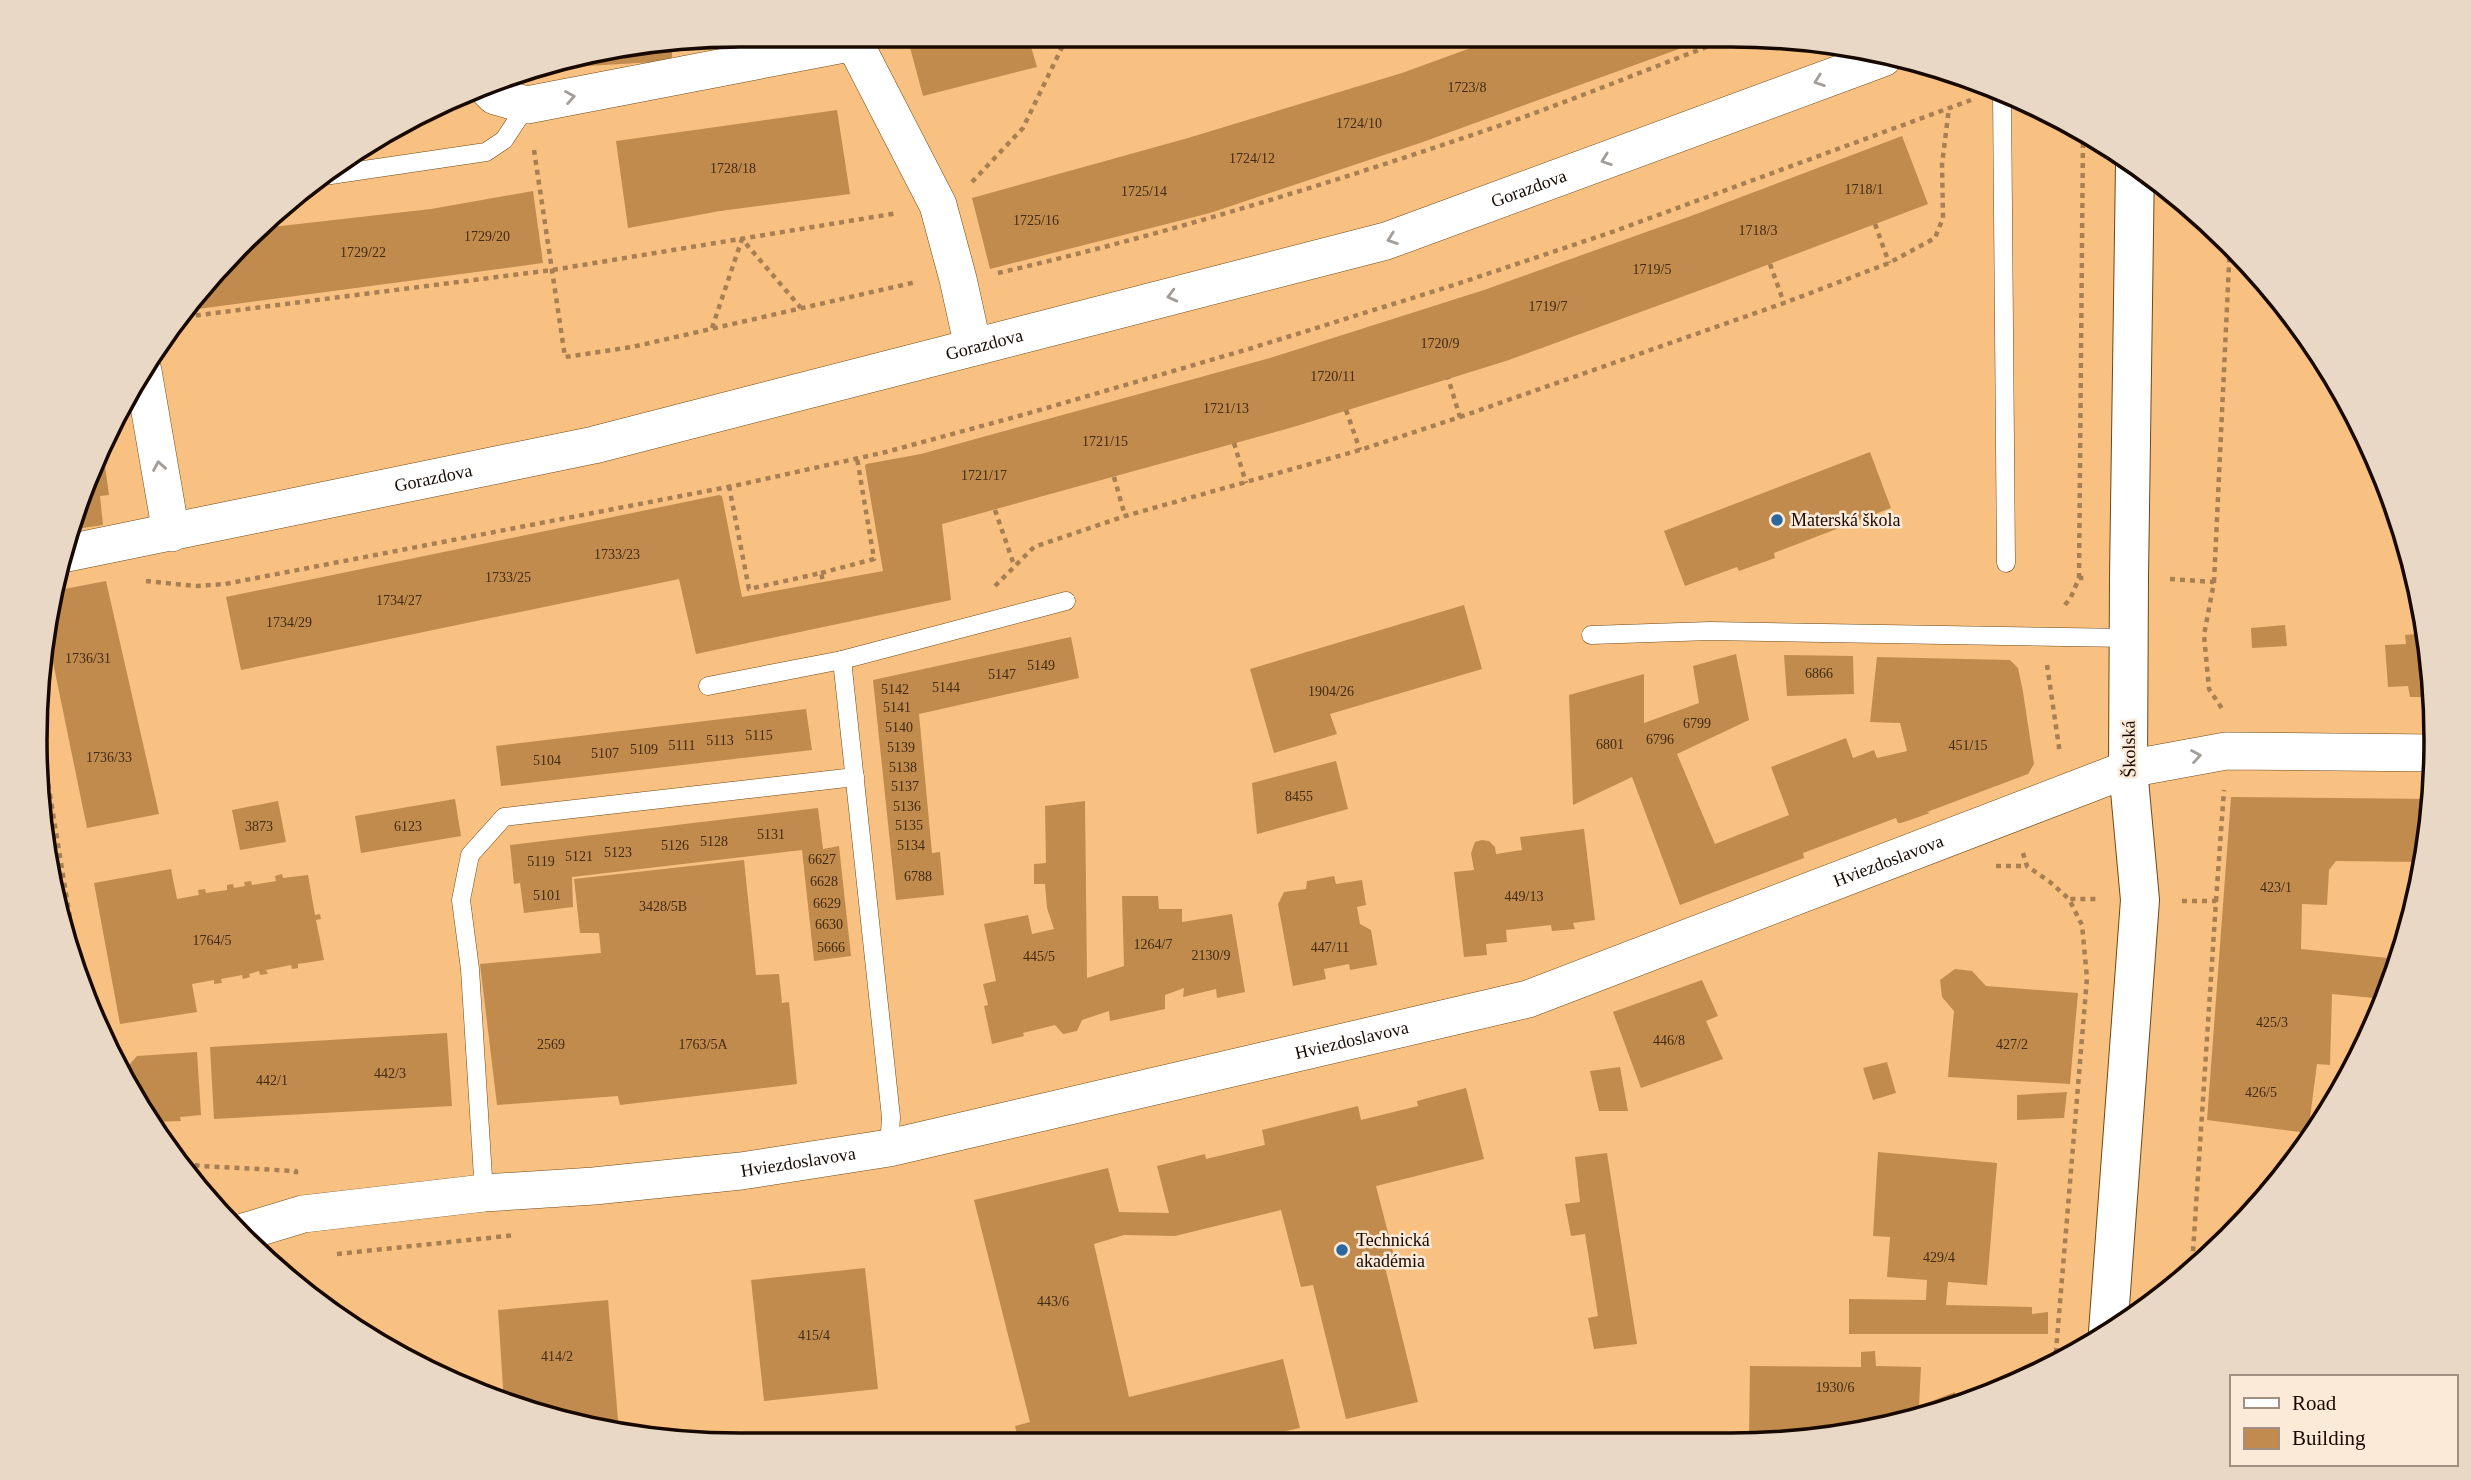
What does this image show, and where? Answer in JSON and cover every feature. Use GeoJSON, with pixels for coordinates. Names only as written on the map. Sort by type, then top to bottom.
{"type":"FeatureCollection","features":[{"type":"Feature","properties":{"kind":"main road","name":"Školská"},"geometry":{"type":"LineString","coordinates":[[2109,1320],[2140,900],[2129,769],[2136,178]]}},
{"type":"Feature","properties":{"kind":"street"},"geometry":{"type":"LineString","coordinates":[[492,93],[527,105],[824,47]]}},
{"type":"Feature","properties":{"kind":"street"},"geometry":{"type":"LineString","coordinates":[[858,47],[937,205],[958,279],[973,347]]}},
{"type":"Feature","properties":{"kind":"street","name":"Gorazdova"},"geometry":{"type":"LineString","coordinates":[[74,552],[594,445],[1385,241],[1872,62]]}},
{"type":"Feature","properties":{"kind":"street"},"geometry":{"type":"LineString","coordinates":[[146,384],[171,533]]}},
{"type":"Feature","properties":{"kind":"street","name":"Hviezdoslavova"},"geometry":{"type":"LineString","coordinates":[[250,1230],[303,1213],[484,1193],[594,1186],[741,1171],[889,1147],[1528,999],[2129,769],[2226,751],[2423,753]]}},
{"type":"Feature","properties":{"kind":"lane"},"geometry":{"type":"LineString","coordinates":[[2002,103],[2007,563]]}},
{"type":"Feature","properties":{"kind":"lane"},"geometry":{"type":"LineString","coordinates":[[342,173],[486,152],[504,140],[527,105]]}},
{"type":"Feature","properties":{"kind":"lane"},"geometry":{"type":"LineString","coordinates":[[708,686],[842,660],[1066,601]]}},
{"type":"Feature","properties":{"kind":"lane"},"geometry":{"type":"LineString","coordinates":[[1591,635],[1710,631],[2129,638]]}},
{"type":"Feature","properties":{"kind":"lane"},"geometry":{"type":"LineString","coordinates":[[842,660],[891,1117],[889,1147]]}},
{"type":"Feature","properties":{"kind":"lane"},"geometry":{"type":"LineString","coordinates":[[484,1193],[470,969],[461,900],[470,855],[504,817],[855,777]]}},
{"type":"Feature","properties":{"kind":"path"},"geometry":{"type":"LineString","coordinates":[[192,316],[552,270],[937,205],[959,196],[1023,128],[1062,47]]}},
{"type":"Feature","properties":{"kind":"path"},"geometry":{"type":"LineString","coordinates":[[527,105],[565,358],[632,347],[931,279],[984,276],[1055,260],[1266,201],[1477,134],[1706,47]]}},
{"type":"Feature","properties":{"kind":"path"},"geometry":{"type":"LineString","coordinates":[[142,580],[197,586],[225,584],[729,486],[857,458],[1039,410],[1454,285],[1612,232],[1972,99]]}},
{"type":"Feature","properties":{"kind":"path"},"geometry":{"type":"LineString","coordinates":[[954,630],[1034,547],[1125,516],[1360,450],[1460,417],[1784,303],[1889,263],[1935,238],[1943,218],[1942,164],[1949,108]]}},
{"type":"Feature","properties":{"kind":"path"},"geometry":{"type":"LineString","coordinates":[[2079,578],[2083,144]]}},
{"type":"Feature","properties":{"kind":"path"},"geometry":{"type":"LineString","coordinates":[[1875,224],[1889,263]]}},
{"type":"Feature","properties":{"kind":"path"},"geometry":{"type":"LineString","coordinates":[[741,239],[801,308]]}},
{"type":"Feature","properties":{"kind":"path"},"geometry":{"type":"LineString","coordinates":[[711,328],[741,239]]}},
{"type":"Feature","properties":{"kind":"path"},"geometry":{"type":"LineString","coordinates":[[2214,582],[2230,260]]}},
{"type":"Feature","properties":{"kind":"path"},"geometry":{"type":"LineString","coordinates":[[1770,264],[1784,303]]}},
{"type":"Feature","properties":{"kind":"path"},"geometry":{"type":"LineString","coordinates":[[1448,378],[1460,417]]}},
{"type":"Feature","properties":{"kind":"path"},"geometry":{"type":"LineString","coordinates":[[1346,410],[1360,450]]}},
{"type":"Feature","properties":{"kind":"path"},"geometry":{"type":"LineString","coordinates":[[1234,443],[1246,483]]}},
{"type":"Feature","properties":{"kind":"path"},"geometry":{"type":"LineString","coordinates":[[729,486],[749,589],[874,559],[857,458]]}},
{"type":"Feature","properties":{"kind":"path"},"geometry":{"type":"LineString","coordinates":[[1114,477],[1125,516]]}},
{"type":"Feature","properties":{"kind":"path"},"geometry":{"type":"LineString","coordinates":[[995,510],[1014,565]]}},
{"type":"Feature","properties":{"kind":"path"},"geometry":{"type":"LineString","coordinates":[[821,573],[823,582]]}},
{"type":"Feature","properties":{"kind":"path"},"geometry":{"type":"LineString","coordinates":[[50,794],[68,905]]}},
{"type":"Feature","properties":{"kind":"building"},"geometry":{"type":"Polygon","coordinates":[[[910,47],[1031,47],[1037,67],[923,96],[910,47]]]}},
{"type":"Feature","properties":{"kind":"building"},"geometry":{"type":"Polygon","coordinates":[[[1473,47],[1684,47],[1423,142],[1210,213],[990,269],[972,198],[1188,138],[1402,73],[1473,47]]]}},
{"type":"Feature","properties":{"kind":"building"},"geometry":{"type":"Polygon","coordinates":[[[672,51],[672,61],[582,66],[672,51]]]}},
{"type":"Feature","properties":{"kind":"building"},"geometry":{"type":"Polygon","coordinates":[[[837,110],[850,194],[720,211],[628,228],[616,141],[837,110]]]}},
{"type":"Feature","properties":{"kind":"building"},"geometry":{"type":"Polygon","coordinates":[[[1902,136],[1928,204],[1506,361],[1290,428],[942,524],[951,600],[696,654],[679,579],[241,670],[226,597],[719,495],[722,496],[742,597],[883,571],[866,464],[921,454],[1270,358],[1484,290],[1691,216],[1902,136]]]}},
{"type":"Feature","properties":{"kind":"building"},"geometry":{"type":"Polygon","coordinates":[[[533,191],[543,263],[197,309],[250,250],[275,227],[431,209],[533,191]]]}},
{"type":"Feature","properties":{"kind":"building","name":"Materská škola"},"geometry":{"type":"Polygon","coordinates":[[[1870,452],[1891,508],[1774,553],[1775,558],[1739,571],[1737,567],[1685,586],[1664,531],[1870,452]]]}},
{"type":"Feature","properties":{"kind":"building"},"geometry":{"type":"Polygon","coordinates":[[[105,466],[109,495],[100,496],[103,525],[81,528],[105,466]]]}},
{"type":"Feature","properties":{"kind":"building"},"geometry":{"type":"Polygon","coordinates":[[[106,581],[159,814],[87,828],[52,658],[65,589],[106,581]]]}},
{"type":"Feature","properties":{"kind":"building"},"geometry":{"type":"Polygon","coordinates":[[[1464,605],[1482,669],[1330,714],[1337,734],[1274,753],[1250,669],[1464,605]]]}},
{"type":"Feature","properties":{"kind":"building"},"geometry":{"type":"Polygon","coordinates":[[[2285,625],[2287,646],[2252,648],[2251,628],[2285,625]]]}},
{"type":"Feature","properties":{"kind":"building"},"geometry":{"type":"Polygon","coordinates":[[[2415,634],[2422,697],[2410,697],[2408,686],[2388,687],[2385,645],[2406,644],[2405,635],[2415,634]]]}},
{"type":"Feature","properties":{"kind":"building"},"geometry":{"type":"Polygon","coordinates":[[[1071,637],[1079,678],[919,714],[932,853],[940,852],[944,895],[896,900],[873,680],[1071,637]]]}},
{"type":"Feature","properties":{"kind":"building"},"geometry":{"type":"Polygon","coordinates":[[[1736,654],[1749,720],[1677,754],[1715,844],[1789,815],[1771,767],[1846,738],[1853,758],[1874,750],[1877,758],[1907,751],[1900,723],[1870,722],[1877,657],[2010,660],[2018,668],[2034,764],[2028,774],[1927,812],[1930,813],[1901,823],[1898,823],[1896,818],[1803,853],[1804,858],[1680,905],[1632,777],[1573,805],[1569,695],[1644,674],[1644,723],[1699,703],[1693,666],[1736,654]]]}},
{"type":"Feature","properties":{"kind":"building"},"geometry":{"type":"Polygon","coordinates":[[[1784,655],[1853,656],[1854,694],[1787,696],[1784,655]]]}},
{"type":"Feature","properties":{"kind":"building"},"geometry":{"type":"Polygon","coordinates":[[[806,709],[812,750],[501,786],[496,746],[806,709]]]}},
{"type":"Feature","properties":{"kind":"building"},"geometry":{"type":"Polygon","coordinates":[[[1336,761],[1348,809],[1257,834],[1252,783],[1336,761]]]}},
{"type":"Feature","properties":{"kind":"building"},"geometry":{"type":"Polygon","coordinates":[[[2231,797],[2421,799],[2412,862],[2336,861],[2329,870],[2327,905],[2302,904],[2301,949],[2388,958],[2374,998],[2332,994],[2330,1065],[2317,1064],[2307,1125],[2302,1132],[2207,1120],[2231,797]]]}},
{"type":"Feature","properties":{"kind":"building"},"geometry":{"type":"Polygon","coordinates":[[[455,799],[461,836],[361,853],[355,816],[455,799]]]}},
{"type":"Feature","properties":{"kind":"building"},"geometry":{"type":"Polygon","coordinates":[[[278,801],[286,842],[240,850],[232,810],[278,801]]]}},
{"type":"Feature","properties":{"kind":"building"},"geometry":{"type":"Polygon","coordinates":[[[1085,801],[1087,978],[1124,966],[1122,896],[1158,896],[1159,909],[1182,909],[1182,922],[1232,914],[1245,992],[1217,998],[1216,989],[1183,997],[1184,988],[1165,995],[1165,1009],[1110,1021],[1109,1011],[1082,1020],[1077,1031],[1063,1034],[1055,1025],[992,1044],[984,1006],[988,1005],[983,984],[996,981],[984,924],[1028,915],[1032,934],[1054,929],[1047,908],[1045,884],[1034,884],[1034,864],[1046,863],[1045,806],[1085,801]]]}},
{"type":"Feature","properties":{"kind":"building"},"geometry":{"type":"Polygon","coordinates":[[[818,808],[823,849],[839,846],[851,956],[814,961],[802,850],[572,877],[573,907],[524,913],[520,883],[514,884],[510,845],[818,808]]]}},
{"type":"Feature","properties":{"kind":"building"},"geometry":{"type":"Polygon","coordinates":[[[1584,829],[1595,920],[1573,923],[1575,929],[1552,931],[1551,925],[1506,930],[1507,942],[1486,944],[1487,955],[1464,957],[1454,872],[1474,870],[1471,853],[1475,842],[1489,841],[1495,847],[1496,854],[1522,850],[1520,837],[1584,829]]]}},
{"type":"Feature","properties":{"kind":"building"},"geometry":{"type":"Polygon","coordinates":[[[744,860],[756,975],[779,974],[782,1003],[789,1002],[797,1084],[620,1105],[618,1096],[497,1105],[480,964],[601,953],[599,933],[580,933],[574,879],[744,860]]]}},
{"type":"Feature","properties":{"kind":"building"},"geometry":{"type":"Polygon","coordinates":[[[171,869],[177,899],[199,895],[198,890],[205,889],[206,893],[227,890],[227,885],[233,884],[234,888],[245,886],[244,882],[251,881],[252,885],[276,881],[275,876],[282,874],[283,878],[308,875],[315,915],[320,914],[321,919],[316,920],[324,960],[298,964],[298,968],[292,969],[291,965],[266,970],[268,974],[260,975],[259,971],[243,979],[242,975],[221,979],[222,983],[214,984],[214,980],[192,984],[197,1012],[120,1024],[94,883],[171,869]]]}},
{"type":"Feature","properties":{"kind":"building"},"geometry":{"type":"Polygon","coordinates":[[[1334,876],[1336,884],[1362,880],[1366,905],[1357,907],[1360,924],[1371,930],[1377,965],[1350,970],[1349,964],[1324,969],[1326,979],[1293,986],[1278,904],[1284,892],[1306,889],[1307,881],[1334,876]]]}},
{"type":"Feature","properties":{"kind":"building"},"geometry":{"type":"Polygon","coordinates":[[[1955,969],[1972,971],[1986,986],[2078,993],[2070,1084],[1948,1077],[1954,1011],[1942,997],[1940,980],[1955,969]]]}},
{"type":"Feature","properties":{"kind":"building"},"geometry":{"type":"Polygon","coordinates":[[[1702,980],[1718,1016],[1706,1021],[1723,1059],[1641,1088],[1613,1012],[1702,980]]]}},
{"type":"Feature","properties":{"kind":"building"},"geometry":{"type":"Polygon","coordinates":[[[447,1033],[452,1106],[214,1119],[210,1047],[447,1033]]]}},
{"type":"Feature","properties":{"kind":"building"},"geometry":{"type":"Polygon","coordinates":[[[197,1052],[201,1115],[180,1117],[181,1121],[162,1122],[129,1065],[137,1056],[197,1052]]]}},
{"type":"Feature","properties":{"kind":"building"},"geometry":{"type":"Polygon","coordinates":[[[1887,1062],[1896,1093],[1873,1100],[1863,1068],[1887,1062]]]}},
{"type":"Feature","properties":{"kind":"building"},"geometry":{"type":"Polygon","coordinates":[[[1620,1067],[1628,1111],[1599,1111],[1590,1071],[1620,1067]]]}},
{"type":"Feature","properties":{"kind":"building"},"geometry":{"type":"Polygon","coordinates":[[[1466,1088],[1484,1159],[1376,1186],[1396,1264],[1385,1267],[1418,1402],[1346,1419],[1313,1285],[1301,1287],[1281,1210],[1175,1236],[1124,1235],[1094,1244],[1129,1397],[1283,1359],[1300,1428],[1277,1433],[1017,1433],[1015,1426],[1030,1422],[974,1200],[1108,1168],[1119,1212],[1169,1213],[1157,1166],[1205,1154],[1206,1159],[1265,1145],[1262,1130],[1358,1106],[1361,1120],[1418,1106],[1417,1101],[1466,1088]]]}},
{"type":"Feature","properties":{"kind":"building"},"geometry":{"type":"Polygon","coordinates":[[[2067,1092],[2064,1118],[2017,1120],[2017,1095],[2067,1092]]]}},
{"type":"Feature","properties":{"kind":"building"},"geometry":{"type":"Polygon","coordinates":[[[1878,1152],[1997,1163],[1987,1285],[1948,1282],[1946,1305],[2032,1307],[2032,1314],[2048,1312],[2048,1334],[1849,1334],[1849,1299],[1926,1300],[1927,1280],[1887,1277],[1890,1237],[1873,1236],[1878,1152]]]}},
{"type":"Feature","properties":{"kind":"building"},"geometry":{"type":"Polygon","coordinates":[[[1607,1153],[1637,1344],[1594,1349],[1588,1318],[1598,1316],[1585,1234],[1571,1236],[1565,1204],[1580,1202],[1575,1157],[1607,1153]]]}},
{"type":"Feature","properties":{"kind":"building"},"geometry":{"type":"Polygon","coordinates":[[[865,1268],[878,1389],[764,1401],[751,1280],[865,1268]]]}},
{"type":"Feature","properties":{"kind":"building"},"geometry":{"type":"Polygon","coordinates":[[[608,1300],[618,1420],[561,1409],[503,1391],[498,1310],[608,1300]]]}},
{"type":"Feature","properties":{"kind":"building"},"geometry":{"type":"Polygon","coordinates":[[[1875,1351],[1876,1366],[1921,1367],[1919,1406],[1955,1392],[1955,1396],[1910,1409],[1821,1427],[1749,1432],[1750,1366],[1861,1367],[1861,1352],[1875,1351]]]}},
{"type":"Feature","properties":{"kind":"place","name":"Materská škola"},"geometry":{"type":"Point","coordinates":[1777,520]}},
{"type":"Feature","properties":{"kind":"place","name":"Technická akadémia"},"geometry":{"type":"Point","coordinates":[1342,1250]}}]}
